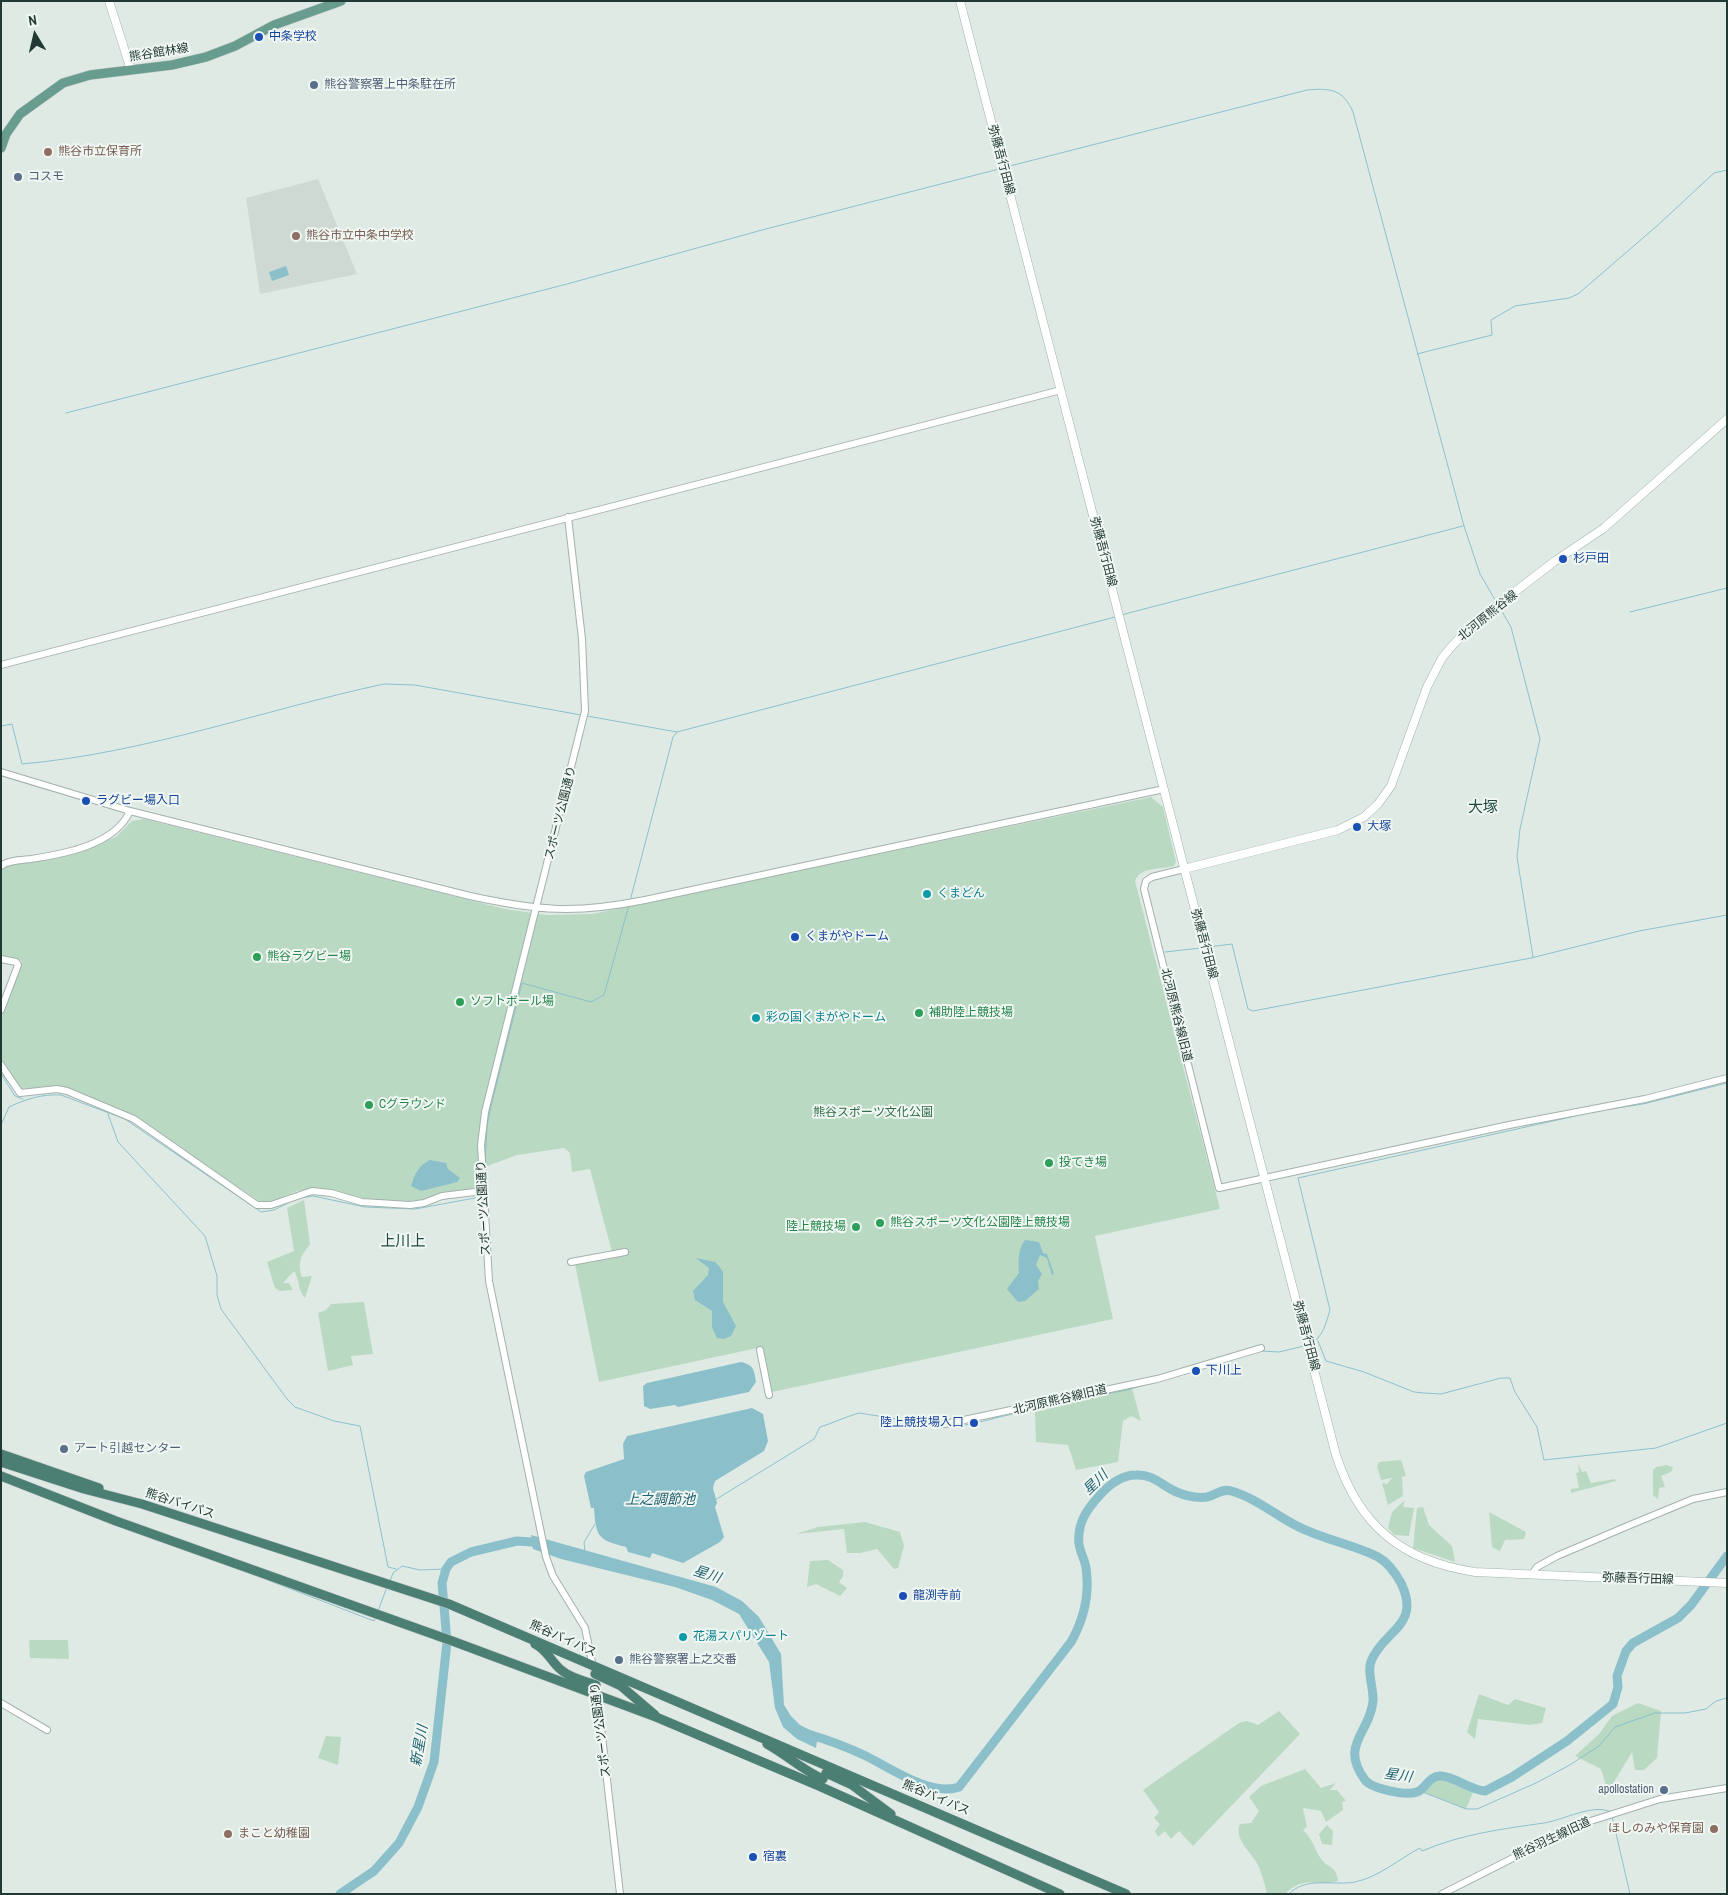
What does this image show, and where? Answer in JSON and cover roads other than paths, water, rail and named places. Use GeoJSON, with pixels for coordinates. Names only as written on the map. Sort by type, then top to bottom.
{"type":"FeatureCollection","features":[{"type":"Feature","properties":{"kind":"highway"},"geometry":{"type":"LineString","coordinates":[[1,1454],[142,1504]]}},
{"type":"Feature","properties":{"kind":"highway","name":"熊谷バイパス"},"geometry":{"type":"LineString","coordinates":[[1,1462],[84,1489],[142,1504],[449,1604],[512,1630],[594,1670],[749,1731],[1126,1894]]}},
{"type":"Feature","properties":{"kind":"highway"},"geometry":{"type":"LineString","coordinates":[[3,1477],[116,1521],[455,1642],[656,1717],[1060,1894]]}},
{"type":"Feature","properties":{"kind":"highway"},"geometry":{"type":"LineString","coordinates":[[512,1630],[515,1635],[541,1648],[569,1676],[596,1685]]}},
{"type":"Feature","properties":{"kind":"highway"},"geometry":{"type":"LineString","coordinates":[[594,1670],[621,1686],[656,1717]]}},
{"type":"Feature","properties":{"kind":"highway"},"geometry":{"type":"LineString","coordinates":[[749,1731],[804,1770],[852,1785],[908,1826]]}},
{"type":"Feature","properties":{"kind":"main road"},"geometry":{"type":"LineString","coordinates":[[109,1],[131,70]]}},
{"type":"Feature","properties":{"kind":"main road","name":"熊谷館林線"},"geometry":{"type":"LineString","coordinates":[[1,148],[6,134],[20,114],[63,83],[90,75],[172,65],[206,57],[235,46],[274,25],[341,1]]}},
{"type":"Feature","properties":{"kind":"main road","name":"弥藤吾行田線"},"geometry":{"type":"LineString","coordinates":[[960,1],[1336,1455],[1346,1481],[1362,1512],[1385,1536],[1400,1547],[1435,1564],[1475,1572],[1723,1582]]}},
{"type":"Feature","properties":{"kind":"main road","name":"北河原熊谷線"},"geometry":{"type":"LineString","coordinates":[[1184,869],[1338,830],[1364,817],[1378,804],[1391,786],[1427,687],[1442,658],[1451,647],[1474,624],[1555,561],[1604,528],[1727,419]]}},
{"type":"Feature","properties":{"kind":"street"},"geometry":{"type":"LineString","coordinates":[[1,665],[1061,390]]}},
{"type":"Feature","properties":{"kind":"street","name":"スポーツ公園通り"},"geometry":{"type":"LineString","coordinates":[[568,517],[582,640],[585,711],[485,1112],[481,1140],[489,1281],[546,1557],[553,1576],[585,1628],[594,1670],[620,1894]]}},
{"type":"Feature","properties":{"kind":"street"},"geometry":{"type":"LineString","coordinates":[[1,772],[130,811],[470,896],[537,909],[567,911],[613,906],[1164,790]]}},
{"type":"Feature","properties":{"kind":"street"},"geometry":{"type":"LineString","coordinates":[[1,866],[9,862],[52,856],[98,841],[118,830],[130,811]]}},
{"type":"Feature","properties":{"kind":"street","name":"北河原熊谷線旧道"},"geometry":{"type":"LineString","coordinates":[[1184,869],[1152,877],[1146,881],[1144,888],[1219,1188],[1266,1180]]}},
{"type":"Feature","properties":{"kind":"street"},"geometry":{"type":"LineString","coordinates":[[1,959],[16,962],[18,965],[1,1010]]}},
{"type":"Feature","properties":{"kind":"street"},"geometry":{"type":"LineString","coordinates":[[1,1066],[20,1093],[56,1089],[67,1091],[134,1119],[257,1205],[270,1205],[312,1191],[331,1193],[362,1202],[410,1205],[424,1203],[442,1196],[483,1191]]}},
{"type":"Feature","properties":{"kind":"street"},"geometry":{"type":"LineString","coordinates":[[1266,1180],[1335,1162],[1645,1098],[1727,1078]]}},
{"type":"Feature","properties":{"kind":"street"},"geometry":{"type":"LineString","coordinates":[[571,1262],[625,1252]]}},
{"type":"Feature","properties":{"kind":"street","name":"北河原熊谷線旧道"},"geometry":{"type":"LineString","coordinates":[[945,1424],[1157,1379],[1261,1348]]}},
{"type":"Feature","properties":{"kind":"street"},"geometry":{"type":"LineString","coordinates":[[760,1350],[769,1395]]}},
{"type":"Feature","properties":{"kind":"street"},"geometry":{"type":"LineString","coordinates":[[1532,1574],[1537,1567],[1557,1556],[1630,1525],[1693,1499],[1727,1492]]}},
{"type":"Feature","properties":{"kind":"street"},"geometry":{"type":"LineString","coordinates":[[1,1704],[47,1730]]}},
{"type":"Feature","properties":{"kind":"street","name":"熊谷羽生線旧道"},"geometry":{"type":"LineString","coordinates":[[1442,1894],[1578,1825],[1611,1813],[1672,1796],[1727,1788]]}},
{"type":"Feature","properties":{"kind":"water"},"geometry":{"type":"Polygon","coordinates":[[[286,266],[289,275],[272,281],[269,272],[286,266]]]}},
{"type":"Feature","properties":{"kind":"water"},"geometry":{"type":"Polygon","coordinates":[[[430,1160],[446,1163],[448,1169],[460,1178],[457,1182],[421,1191],[411,1186],[418,1170],[430,1160]]]}},
{"type":"Feature","properties":{"kind":"water"},"geometry":{"type":"Polygon","coordinates":[[[1025,1240],[1039,1242],[1043,1253],[1047,1254],[1054,1274],[1052,1275],[1047,1258],[1040,1255],[1036,1265],[1042,1274],[1038,1281],[1039,1289],[1025,1301],[1018,1302],[1007,1289],[1019,1273],[1020,1251],[1025,1240]]]}},
{"type":"Feature","properties":{"kind":"water"},"geometry":{"type":"Polygon","coordinates":[[[696,1258],[715,1262],[723,1272],[723,1302],[736,1326],[731,1336],[724,1339],[717,1338],[712,1327],[712,1311],[695,1300],[693,1291],[708,1275],[709,1268],[696,1258]]]}},
{"type":"Feature","properties":{"kind":"water"},"geometry":{"type":"Polygon","coordinates":[[[741,1362],[751,1366],[755,1374],[756,1382],[749,1392],[678,1407],[675,1405],[650,1409],[644,1406],[643,1386],[647,1383],[741,1362]]]}},
{"type":"Feature","properties":{"kind":"water","name":"上之調節池"},"geometry":{"type":"Polygon","coordinates":[[[752,1408],[763,1414],[768,1441],[764,1451],[715,1481],[713,1488],[717,1503],[715,1507],[724,1537],[720,1542],[683,1563],[652,1553],[650,1558],[628,1552],[626,1547],[609,1542],[600,1536],[584,1476],[586,1472],[624,1459],[623,1444],[627,1436],[752,1408]]]}},
{"type":"Feature","properties":{"kind":"water"},"geometry":{"type":"Polygon","coordinates":[[[531,1535],[716,1587],[742,1601],[759,1617],[781,1654],[784,1705],[800,1725],[818,1734],[816,1748],[797,1739],[783,1727],[775,1708],[769,1662],[739,1614],[712,1600],[675,1587],[561,1559],[533,1549],[531,1535]]]}},
{"type":"Feature","properties":{"kind":"waterway"},"geometry":{"type":"LineString","coordinates":[[1006,167],[1307,90],[1322,89],[1340,94],[1353,112],[1464,526],[1480,574],[1497,603]]}},
{"type":"Feature","properties":{"kind":"waterway"},"geometry":{"type":"LineString","coordinates":[[66,413],[567,284],[762,230],[999,169]]}},
{"type":"Feature","properties":{"kind":"waterway"},"geometry":{"type":"LineString","coordinates":[[1417,354],[1492,335],[1491,320],[1515,306],[1569,298],[1578,294],[1658,225],[1714,173],[1727,170]]}},
{"type":"Feature","properties":{"kind":"waterway"},"geometry":{"type":"LineString","coordinates":[[1121,615],[1463,526]]}},
{"type":"Feature","properties":{"kind":"waterway"},"geometry":{"type":"LineString","coordinates":[[1630,612],[1727,588]]}},
{"type":"Feature","properties":{"kind":"waterway"},"geometry":{"type":"LineString","coordinates":[[1500,608],[1511,627],[1540,739],[1520,829],[1517,857],[1533,957]]}},
{"type":"Feature","properties":{"kind":"waterway"},"geometry":{"type":"LineString","coordinates":[[630,901],[673,737],[677,732],[1115,617]]}},
{"type":"Feature","properties":{"kind":"waterway"},"geometry":{"type":"LineString","coordinates":[[1,726],[12,724],[22,764],[114,751],[384,684],[415,685],[581,715]]}},
{"type":"Feature","properties":{"kind":"waterway"},"geometry":{"type":"LineString","coordinates":[[587,716],[677,732]]}},
{"type":"Feature","properties":{"kind":"waterway"},"geometry":{"type":"LineString","coordinates":[[485,1162],[487,1127],[491,1106],[522,983],[591,1002],[604,995],[629,905]]}},
{"type":"Feature","properties":{"kind":"waterway"},"geometry":{"type":"LineString","coordinates":[[1208,947],[1232,944],[1248,1009],[1253,1011],[1531,958],[1639,931],[1727,915]]}},
{"type":"Feature","properties":{"kind":"waterway"},"geometry":{"type":"LineString","coordinates":[[1165,952],[1201,948]]}},
{"type":"Feature","properties":{"kind":"waterway"},"geometry":{"type":"LineString","coordinates":[[1,1074],[15,1096],[23,1099]]}},
{"type":"Feature","properties":{"kind":"waterway"},"geometry":{"type":"LineString","coordinates":[[1610,1109],[1643,1104],[1727,1083]]}},
{"type":"Feature","properties":{"kind":"waterway"},"geometry":{"type":"LineString","coordinates":[[1,1125],[9,1107],[34,1098],[47,1095],[61,1095],[125,1119],[261,1212],[274,1210],[290,1202]]}},
{"type":"Feature","properties":{"kind":"waterway"},"geometry":{"type":"LineString","coordinates":[[108,1114],[118,1142],[205,1236],[217,1276],[217,1295],[221,1309],[287,1399],[295,1407],[334,1421],[360,1426],[388,1567],[396,1569]]}},
{"type":"Feature","properties":{"kind":"waterway"},"geometry":{"type":"LineString","coordinates":[[1310,1344],[1321,1334],[1330,1310],[1298,1178],[1575,1116]]}},
{"type":"Feature","properties":{"kind":"waterway"},"geometry":{"type":"LineString","coordinates":[[478,1188],[480,1180]]}},
{"type":"Feature","properties":{"kind":"waterway"},"geometry":{"type":"LineString","coordinates":[[300,1198],[313,1196],[365,1207],[415,1209],[475,1198],[476,1195]]}},
{"type":"Feature","properties":{"kind":"waterway"},"geometry":{"type":"LineString","coordinates":[[1318,1341],[1326,1361],[1364,1372],[1414,1392],[1441,1394],[1501,1378],[1510,1378],[1515,1392],[1537,1427],[1544,1460],[1656,1448],[1727,1423]]}},
{"type":"Feature","properties":{"kind":"waterway"},"geometry":{"type":"LineString","coordinates":[[1262,1351],[1279,1352],[1304,1346]]}},
{"type":"Feature","properties":{"kind":"waterway"},"geometry":{"type":"LineString","coordinates":[[1059,1403],[1127,1390],[1222,1363]]}},
{"type":"Feature","properties":{"kind":"waterway"},"geometry":{"type":"LineString","coordinates":[[946,1427],[972,1424],[1040,1407]]}},
{"type":"Feature","properties":{"kind":"waterway"},"geometry":{"type":"LineString","coordinates":[[715,1500],[814,1439],[820,1427],[859,1413],[942,1426]]}},
{"type":"Feature","properties":{"kind":"waterway","name":"星川"},"geometry":{"type":"LineString","coordinates":[[808,1734],[866,1756],[924,1785],[948,1789],[959,1787],[1071,1642],[1083,1616],[1087,1588],[1086,1568],[1079,1544],[1081,1523],[1091,1506],[1104,1491],[1116,1481],[1131,1475],[1143,1475],[1155,1479],[1176,1492],[1191,1497],[1207,1497],[1225,1490],[1231,1491],[1256,1501],[1305,1530],[1358,1548],[1378,1557],[1391,1568],[1401,1583],[1406,1597],[1407,1608],[1399,1626],[1378,1649],[1370,1664],[1373,1701],[1371,1712],[1355,1748],[1355,1757],[1358,1768],[1369,1783],[1382,1789],[1405,1793],[1417,1792],[1437,1776],[1447,1777],[1485,1791],[1512,1777],[1567,1741],[1613,1704],[1618,1687],[1617,1676],[1626,1651],[1633,1643],[1678,1618],[1691,1605],[1727,1556]]}},
{"type":"Feature","properties":{"kind":"waterway"},"geometry":{"type":"LineString","coordinates":[[585,1552],[584,1542],[595,1524]]}},
{"type":"Feature","properties":{"kind":"waterway","name":"新星川"},"geometry":{"type":"LineString","coordinates":[[340,1894],[374,1871],[399,1843],[418,1807],[434,1762],[447,1642],[442,1583],[446,1569],[451,1562],[471,1552],[517,1541],[532,1542],[543,1547]]}},
{"type":"Feature","properties":{"kind":"waterway"},"geometry":{"type":"LineString","coordinates":[[390,1581],[393,1573],[402,1566],[420,1570],[446,1569]]}},
{"type":"Feature","properties":{"kind":"waterway"},"geometry":{"type":"LineString","coordinates":[[270,1581],[374,1621],[376,1617]]}},
{"type":"Feature","properties":{"kind":"waterway"},"geometry":{"type":"LineString","coordinates":[[378,1611],[387,1587]]}},
{"type":"Feature","properties":{"kind":"waterway"},"geometry":{"type":"LineString","coordinates":[[1420,1791],[1466,1809],[1477,1809],[1536,1783],[1568,1766],[1599,1746],[1615,1727],[1655,1713],[1685,1713],[1706,1709],[1716,1701],[1727,1698]]}},
{"type":"Feature","properties":{"kind":"waterway"},"geometry":{"type":"LineString","coordinates":[[1289,1894],[1296,1888],[1312,1883],[1347,1883],[1364,1880],[1420,1848],[1422,1851],[1467,1836],[1544,1823],[1587,1811],[1604,1810],[1611,1812]]}},
{"type":"Feature","properties":{"kind":"waterway"},"geometry":{"type":"LineString","coordinates":[[1612,1816],[1630,1894]]}},
{"type":"Feature","properties":{"kind":"place","name":"中条学校"},"geometry":{"type":"Point","coordinates":[259,37]}},
{"type":"Feature","properties":{"kind":"place","name":"熊谷警察署上中条駐在所"},"geometry":{"type":"Point","coordinates":[314,85]}},
{"type":"Feature","properties":{"kind":"place","name":"熊谷市立保育所"},"geometry":{"type":"Point","coordinates":[48,152]}},
{"type":"Feature","properties":{"kind":"place","name":"コスモ"},"geometry":{"type":"Point","coordinates":[18,177]}},
{"type":"Feature","properties":{"kind":"place","name":"熊谷市立中条中学校"},"geometry":{"type":"Point","coordinates":[296,236]}},
{"type":"Feature","properties":{"kind":"place","name":"杉戸田"},"geometry":{"type":"Point","coordinates":[1563,559]}},
{"type":"Feature","properties":{"kind":"place","name":"ラグビー場入口"},"geometry":{"type":"Point","coordinates":[86,801]}},
{"type":"Feature","properties":{"kind":"place","name":"大塚"},"geometry":{"type":"Point","coordinates":[1357,827]}},
{"type":"Feature","properties":{"kind":"place","name":"くまどん"},"geometry":{"type":"Point","coordinates":[927,894]}},
{"type":"Feature","properties":{"kind":"place","name":"くまがやドーム"},"geometry":{"type":"Point","coordinates":[795,937]}},
{"type":"Feature","properties":{"kind":"place","name":"熊谷ラグビー場"},"geometry":{"type":"Point","coordinates":[257,957]}},
{"type":"Feature","properties":{"kind":"place","name":"ソフトボール場"},"geometry":{"type":"Point","coordinates":[460,1002]}},
{"type":"Feature","properties":{"kind":"place","name":"補助陸上競技場"},"geometry":{"type":"Point","coordinates":[919,1013]}},
{"type":"Feature","properties":{"kind":"place","name":"彩の国くまがやドーム"},"geometry":{"type":"Point","coordinates":[756,1018]}},
{"type":"Feature","properties":{"kind":"place","name":"Cグラウンド"},"geometry":{"type":"Point","coordinates":[369,1105]}},
{"type":"Feature","properties":{"kind":"place","name":"投てき場"},"geometry":{"type":"Point","coordinates":[1049,1163]}},
{"type":"Feature","properties":{"kind":"place","name":"熊谷スポーツ文化公園陸上競技場"},"geometry":{"type":"Point","coordinates":[880,1223]}},
{"type":"Feature","properties":{"kind":"place","name":"陸上競技場"},"geometry":{"type":"Point","coordinates":[856,1227]}},
{"type":"Feature","properties":{"kind":"place","name":"下川上"},"geometry":{"type":"Point","coordinates":[1196,1371]}},
{"type":"Feature","properties":{"kind":"place","name":"陸上競技場入口"},"geometry":{"type":"Point","coordinates":[974,1423]}},
{"type":"Feature","properties":{"kind":"place","name":"アート引越センター"},"geometry":{"type":"Point","coordinates":[64,1449]}},
{"type":"Feature","properties":{"kind":"place","name":"龍渕寺前"},"geometry":{"type":"Point","coordinates":[903,1596]}},
{"type":"Feature","properties":{"kind":"place","name":"花湯スパリゾート"},"geometry":{"type":"Point","coordinates":[683,1637]}},
{"type":"Feature","properties":{"kind":"place","name":"熊谷警察署上之交番"},"geometry":{"type":"Point","coordinates":[619,1660]}},
{"type":"Feature","properties":{"kind":"place","name":"apollostation"},"geometry":{"type":"Point","coordinates":[1664,1790]}},
{"type":"Feature","properties":{"kind":"place","name":"ほしのみや保育園"},"geometry":{"type":"Point","coordinates":[1714,1829]}},
{"type":"Feature","properties":{"kind":"place","name":"まこと幼稚園"},"geometry":{"type":"Point","coordinates":[228,1834]}},
{"type":"Feature","properties":{"kind":"place","name":"宿裏"},"geometry":{"type":"Point","coordinates":[753,1857]}},
{"type":"Feature","properties":{"kind":"district","name":"大塚"},"geometry":{"type":"Point","coordinates":[1483,808]}},
{"type":"Feature","properties":{"kind":"district","name":"上川上"},"geometry":{"type":"Point","coordinates":[403,1242]}},
{"type":"Feature","properties":{"kind":"park label","name":"熊谷スポーツ文化公園"},"geometry":{"type":"Point","coordinates":[873,1113]}}]}
